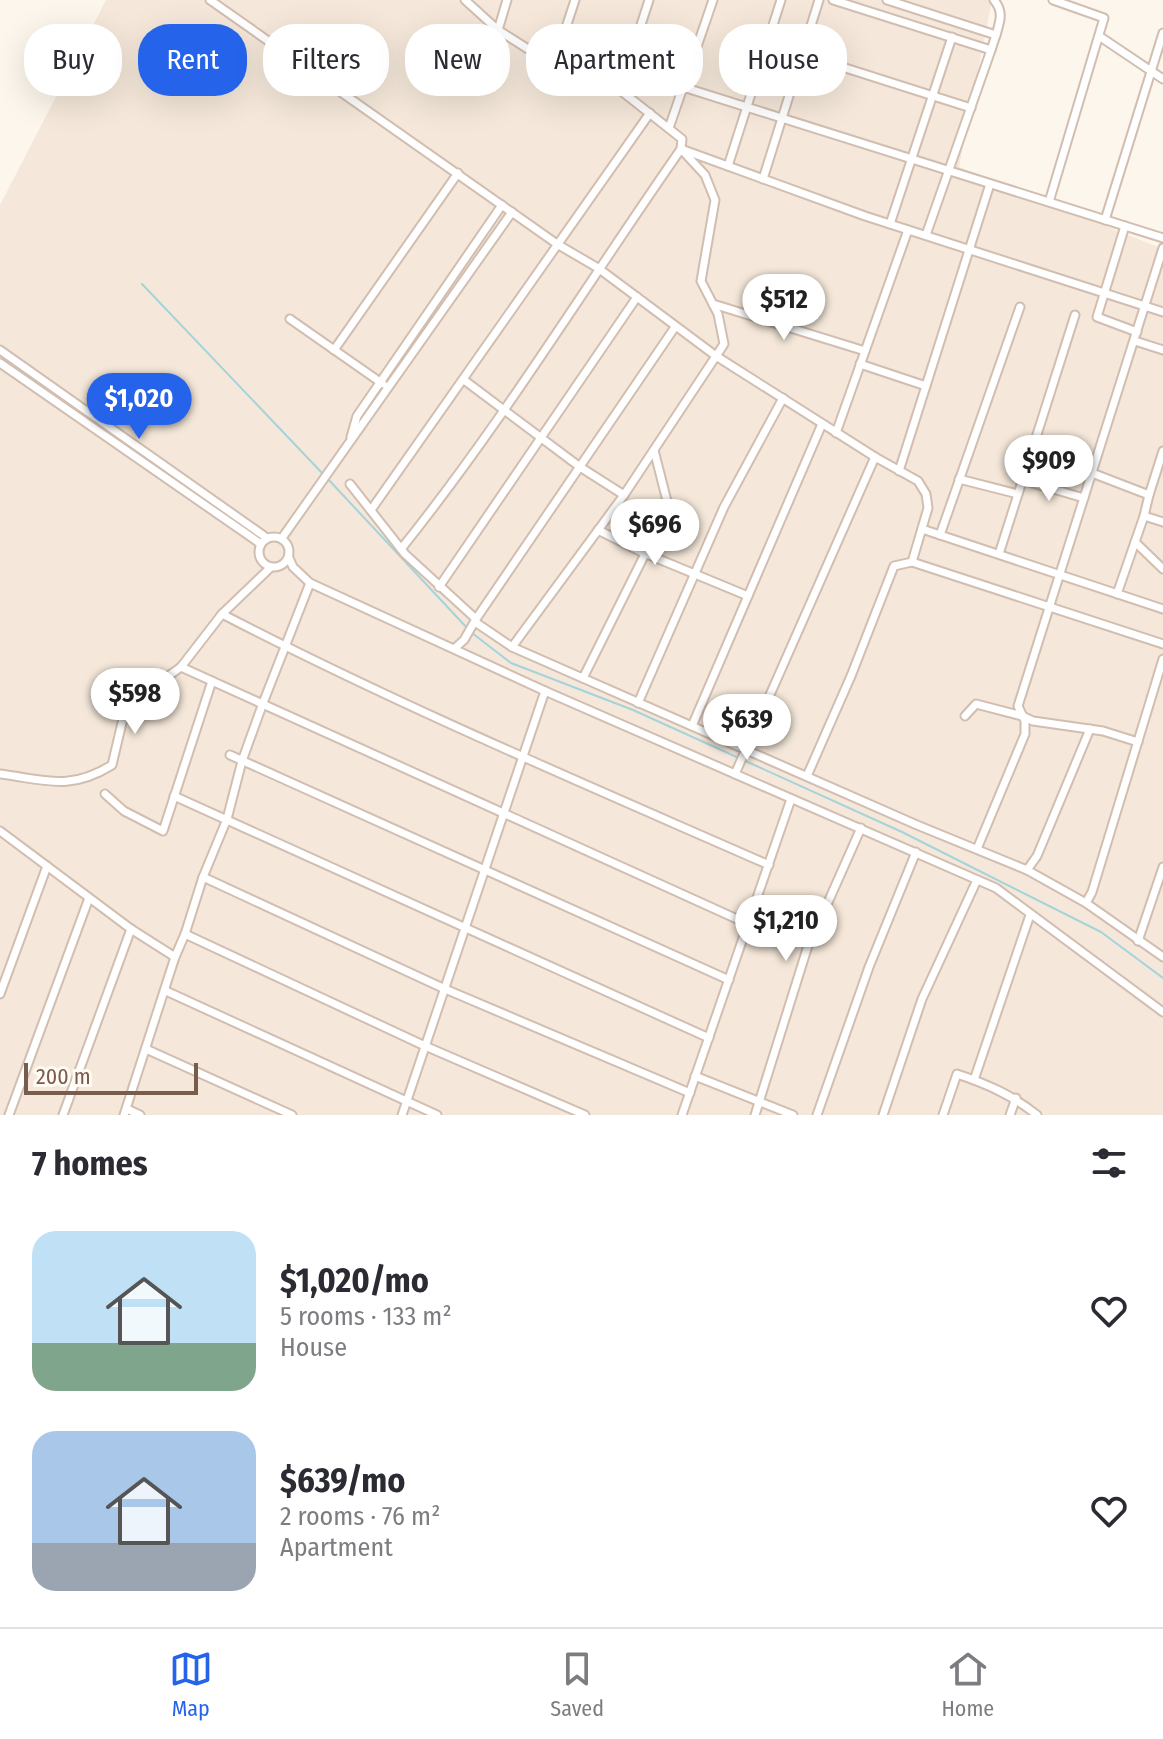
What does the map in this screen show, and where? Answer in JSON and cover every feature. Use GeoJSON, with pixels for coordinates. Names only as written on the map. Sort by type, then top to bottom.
{"type":"FeatureCollection","features":[{"type":"Feature","properties":{"kind":"street"},"geometry":{"type":"LineString","coordinates":[[210,0],[557,244],[598,268],[716,356],[918,481],[926,494],[928,508],[912,562]]}},
{"type":"Feature","properties":{"kind":"street"},"geometry":{"type":"LineString","coordinates":[[500,24],[507,0]]}},
{"type":"Feature","properties":{"kind":"street"},"geometry":{"type":"LineString","coordinates":[[567,24],[575,0]]}},
{"type":"Feature","properties":{"kind":"street"},"geometry":{"type":"LineString","coordinates":[[641,24],[649,0]]}},
{"type":"Feature","properties":{"kind":"street"},"geometry":{"type":"LineString","coordinates":[[703,29],[713,0]]}},
{"type":"Feature","properties":{"kind":"street"},"geometry":{"type":"LineString","coordinates":[[773,24],[781,0]]}},
{"type":"Feature","properties":{"kind":"street"},"geometry":{"type":"LineString","coordinates":[[811,24],[819,0]]}},
{"type":"Feature","properties":{"kind":"street"},"geometry":{"type":"LineString","coordinates":[[833,0],[991,50]]}},
{"type":"Feature","properties":{"kind":"street"},"geometry":{"type":"LineString","coordinates":[[887,0],[996,35]]}},
{"type":"Feature","properties":{"kind":"street"},"geometry":{"type":"LineString","coordinates":[[926,235],[996,35],[1001,16],[994,0]]}},
{"type":"Feature","properties":{"kind":"street"},"geometry":{"type":"LineString","coordinates":[[1049,202],[1104,18],[1053,0]]}},
{"type":"Feature","properties":{"kind":"street"},"geometry":{"type":"LineString","coordinates":[[467,1],[492,24]]}},
{"type":"Feature","properties":{"kind":"street"},"geometry":{"type":"LineString","coordinates":[[1105,220],[1163,33]]}},
{"type":"Feature","properties":{"kind":"street"},"geometry":{"type":"LineString","coordinates":[[1099,36],[1163,79]]}},
{"type":"Feature","properties":{"kind":"street"},"geometry":{"type":"LineString","coordinates":[[890,224],[952,37]]}},
{"type":"Feature","properties":{"kind":"street"},"geometry":{"type":"LineString","coordinates":[[847,68],[971,108]]}},
{"type":"Feature","properties":{"kind":"street"},"geometry":{"type":"LineString","coordinates":[[703,93],[1163,238]]}},
{"type":"Feature","properties":{"kind":"street"},"geometry":{"type":"LineString","coordinates":[[401,549],[504,410],[681,149],[682,139],[628,96]]}},
{"type":"Feature","properties":{"kind":"street"},"geometry":{"type":"LineString","coordinates":[[669,128],[680,96]]}},
{"type":"Feature","properties":{"kind":"street"},"geometry":{"type":"LineString","coordinates":[[728,166],[750,96]]}},
{"type":"Feature","properties":{"kind":"street"},"geometry":{"type":"LineString","coordinates":[[763,179],[789,96]]}},
{"type":"Feature","properties":{"kind":"street"},"geometry":{"type":"LineString","coordinates":[[371,510],[650,113]]}},
{"type":"Feature","properties":{"kind":"street"},"geometry":{"type":"LineString","coordinates":[[681,149],[890,224],[1163,312]]}},
{"type":"Feature","properties":{"kind":"street"},"geometry":{"type":"LineString","coordinates":[[512,647],[624,495],[724,344],[718,314],[701,281],[715,200],[705,175],[681,149]]}},
{"type":"Feature","properties":{"kind":"street"},"geometry":{"type":"LineString","coordinates":[[334,350],[458,173]]}},
{"type":"Feature","properties":{"kind":"street"},"geometry":{"type":"LineString","coordinates":[[899,471],[990,184]]}},
{"type":"Feature","properties":{"kind":"street"},"geometry":{"type":"LineString","coordinates":[[349,442],[357,416],[502,205]]}},
{"type":"Feature","properties":{"kind":"street"},"geometry":{"type":"LineString","coordinates":[[282,538],[512,212]]}},
{"type":"Feature","properties":{"kind":"street"},"geometry":{"type":"LineString","coordinates":[[1125,226],[1097,317],[1163,350]]}},
{"type":"Feature","properties":{"kind":"street"},"geometry":{"type":"LineString","coordinates":[[836,433],[908,230]]}},
{"type":"Feature","properties":{"kind":"street"},"geometry":{"type":"LineString","coordinates":[[977,849],[1025,734],[1025,721],[1018,706],[1163,248]]}},
{"type":"Feature","properties":{"kind":"street"},"geometry":{"type":"LineString","coordinates":[[439,587],[637,297]]}},
{"type":"Feature","properties":{"kind":"street"},"geometry":{"type":"LineString","coordinates":[[713,304],[865,351]]}},
{"type":"Feature","properties":{"kind":"street"},"geometry":{"type":"LineString","coordinates":[[940,535],[1020,307]]}},
{"type":"Feature","properties":{"kind":"street"},"geometry":{"type":"LineString","coordinates":[[999,554],[1075,315]]}},
{"type":"Feature","properties":{"kind":"street"},"geometry":{"type":"LineString","coordinates":[[290,319],[388,388]]}},
{"type":"Feature","properties":{"kind":"street"},"geometry":{"type":"LineString","coordinates":[[455,648],[464,640],[675,327]]}},
{"type":"Feature","properties":{"kind":"street"},"geometry":{"type":"LineString","coordinates":[[0,350],[267,538],[282,538],[288,545],[293,567],[310,583],[545,691],[996,888],[1163,1012]]}},
{"type":"Feature","properties":{"kind":"street"},"geometry":{"type":"LineString","coordinates":[[0,363],[261,544]]}},
{"type":"Feature","properties":{"kind":"street"},"geometry":{"type":"LineString","coordinates":[[860,364],[926,386]]}},
{"type":"Feature","properties":{"kind":"street"},"geometry":{"type":"LineString","coordinates":[[464,380],[580,467],[624,495]]}},
{"type":"Feature","properties":{"kind":"street"},"geometry":{"type":"LineString","coordinates":[[638,703],[724,507],[783,398]]}},
{"type":"Feature","properties":{"kind":"street"},"geometry":{"type":"LineString","coordinates":[[692,726],[822,424]]}},
{"type":"Feature","properties":{"kind":"street"},"geometry":{"type":"LineString","coordinates":[[583,678],[666,512],[667,501],[653,450]]}},
{"type":"Feature","properties":{"kind":"street"},"geometry":{"type":"LineString","coordinates":[[1117,594],[1163,451]]}},
{"type":"Feature","properties":{"kind":"street"},"geometry":{"type":"LineString","coordinates":[[735,774],[875,457]]}},
{"type":"Feature","properties":{"kind":"street"},"geometry":{"type":"LineString","coordinates":[[1092,473],[1149,495]]}},
{"type":"Feature","properties":{"kind":"street"},"geometry":{"type":"LineString","coordinates":[[959,479],[1018,494]]}},
{"type":"Feature","properties":{"kind":"street"},"geometry":{"type":"LineString","coordinates":[[1022,480],[1084,498]]}},
{"type":"Feature","properties":{"kind":"street"},"geometry":{"type":"LineString","coordinates":[[350,484],[401,549],[475,622],[512,647],[1027,870],[1086,903],[1163,957]]}},
{"type":"Feature","properties":{"kind":"street"},"geometry":{"type":"LineString","coordinates":[[1144,516],[1163,522]]}},
{"type":"Feature","properties":{"kind":"street"},"geometry":{"type":"LineString","coordinates":[[922,529],[1163,609]]}},
{"type":"Feature","properties":{"kind":"street"},"geometry":{"type":"LineString","coordinates":[[598,530],[644,553],[748,596]]}},
{"type":"Feature","properties":{"kind":"street"},"geometry":{"type":"LineString","coordinates":[[267,538],[261,544],[259,554],[261,560],[271,567]]}},
{"type":"Feature","properties":{"kind":"street"},"geometry":{"type":"LineString","coordinates":[[1135,542],[1163,569]]}},
{"type":"Feature","properties":{"kind":"street"},"geometry":{"type":"LineString","coordinates":[[0,774],[71,783],[92,778],[112,765],[126,706],[181,667],[222,614],[271,567],[281,566],[289,558]]}},
{"type":"Feature","properties":{"kind":"street"},"geometry":{"type":"LineString","coordinates":[[807,776],[894,566],[912,562],[1163,644]]}},
{"type":"Feature","properties":{"kind":"street"},"geometry":{"type":"LineString","coordinates":[[140,1115],[126,1112],[175,957],[227,819],[242,761],[310,583]]}},
{"type":"Feature","properties":{"kind":"street"},"geometry":{"type":"LineString","coordinates":[[222,614],[286,647],[524,757],[769,865]]}},
{"type":"Feature","properties":{"kind":"street"},"geometry":{"type":"LineString","coordinates":[[1086,903],[1092,892],[1163,659]]}},
{"type":"Feature","properties":{"kind":"street"},"geometry":{"type":"LineString","coordinates":[[181,667],[748,924]]}},
{"type":"Feature","properties":{"kind":"street"},"geometry":{"type":"LineString","coordinates":[[105,794],[124,811],[163,831],[212,681]]}},
{"type":"Feature","properties":{"kind":"street"},"geometry":{"type":"LineString","coordinates":[[402,1115],[545,691]]}},
{"type":"Feature","properties":{"kind":"street"},"geometry":{"type":"LineString","coordinates":[[965,716],[976,704],[1033,721],[1090,729],[1138,742]]}},
{"type":"Feature","properties":{"kind":"street"},"geometry":{"type":"LineString","coordinates":[[1027,870],[1037,856],[1090,729]]}},
{"type":"Feature","properties":{"kind":"street"},"geometry":{"type":"LineString","coordinates":[[230,755],[729,980]]}},
{"type":"Feature","properties":{"kind":"street"},"geometry":{"type":"LineString","coordinates":[[174,796],[466,931],[709,1038]]}},
{"type":"Feature","properties":{"kind":"street"},"geometry":{"type":"LineString","coordinates":[[682,1115],[791,799]]}},
{"type":"Feature","properties":{"kind":"street"},"geometry":{"type":"LineString","coordinates":[[755,1115],[811,936],[861,828]]}},
{"type":"Feature","properties":{"kind":"street"},"geometry":{"type":"LineString","coordinates":[[1,834],[131,929],[175,957]]}},
{"type":"Feature","properties":{"kind":"street"},"geometry":{"type":"LineString","coordinates":[[817,1115],[869,967],[916,852]]}},
{"type":"Feature","properties":{"kind":"street"},"geometry":{"type":"LineString","coordinates":[[0,994],[47,866]]}},
{"type":"Feature","properties":{"kind":"street"},"geometry":{"type":"LineString","coordinates":[[1138,941],[1163,867]]}},
{"type":"Feature","properties":{"kind":"street"},"geometry":{"type":"LineString","coordinates":[[203,877],[445,989],[690,1093]]}},
{"type":"Feature","properties":{"kind":"street"},"geometry":{"type":"LineString","coordinates":[[883,1115],[922,999],[977,880]]}},
{"type":"Feature","properties":{"kind":"street"},"geometry":{"type":"LineString","coordinates":[[9,1115],[89,898]]}},
{"type":"Feature","properties":{"kind":"street"},"geometry":{"type":"LineString","coordinates":[[974,1080],[1030,915]]}},
{"type":"Feature","properties":{"kind":"street"},"geometry":{"type":"LineString","coordinates":[[63,1115],[131,929]]}},
{"type":"Feature","properties":{"kind":"street"},"geometry":{"type":"LineString","coordinates":[[185,934],[425,1046],[585,1115]]}},
{"type":"Feature","properties":{"kind":"street"},"geometry":{"type":"LineString","coordinates":[[166,991],[437,1115]]}},
{"type":"Feature","properties":{"kind":"street"},"geometry":{"type":"LineString","coordinates":[[146,1049],[292,1115]]}},
{"type":"Feature","properties":{"kind":"street"},"geometry":{"type":"LineString","coordinates":[[943,1115],[957,1074],[1016,1098],[1037,1115]]}},
{"type":"Feature","properties":{"kind":"street"},"geometry":{"type":"LineString","coordinates":[[695,1076],[793,1115]]}},
{"type":"Feature","properties":{"kind":"street"},"geometry":{"type":"LineString","coordinates":[[1010,1115],[1016,1098]]}},
{"type":"Feature","properties":{"kind":"shaded area"},"geometry":{"type":"Polygon","coordinates":[[[106,0],[992,0],[959,167],[1163,249],[1163,1115],[0,1115],[0,205],[56,96],[122,96],[122,24],[94,24],[106,0]]]}},
{"type":"Feature","properties":{"kind":"waterway"},"geometry":{"type":"LineString","coordinates":[[142,284],[323,474]]}},
{"type":"Feature","properties":{"kind":"waterway"},"geometry":{"type":"LineString","coordinates":[[327,478],[468,629]]}},
{"type":"Feature","properties":{"kind":"waterway"},"geometry":{"type":"LineString","coordinates":[[472,633],[511,663],[633,710],[902,832],[1101,932],[1163,978]]}}]}
